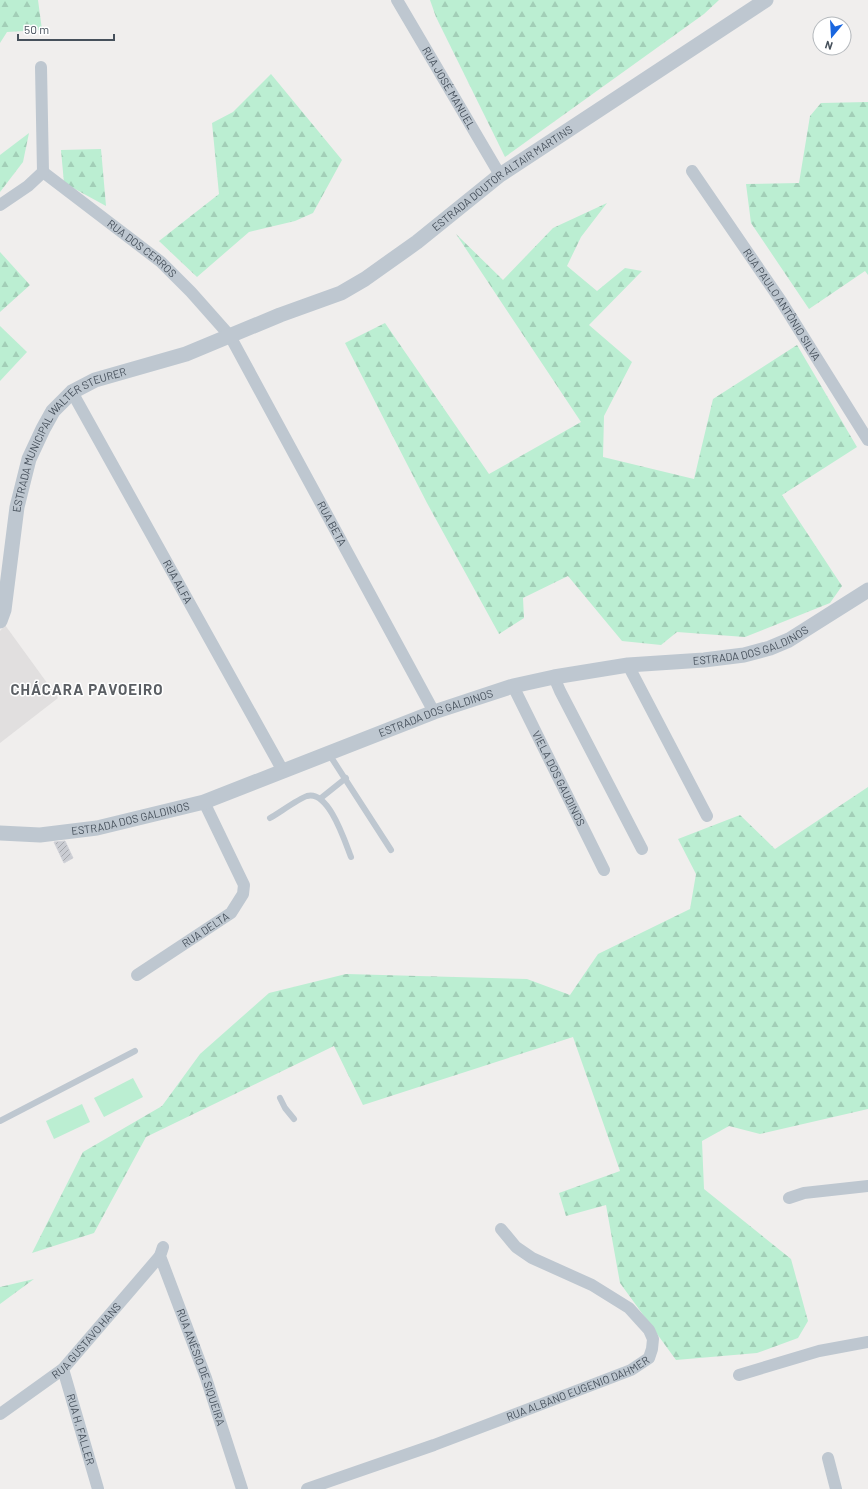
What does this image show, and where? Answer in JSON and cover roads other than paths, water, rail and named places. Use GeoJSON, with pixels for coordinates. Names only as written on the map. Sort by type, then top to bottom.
{"type":"FeatureCollection","features":[{"type":"Feature","properties":{"kind":"street","name":"RUA JOSÉ MANUEL"},"geometry":{"type":"LineString","coordinates":[[397,0],[500,175]]}},
{"type":"Feature","properties":{"kind":"street","name":"ESTRADA DOUTOR ALTAIR MARTINS"},"geometry":{"type":"LineString","coordinates":[[230,336],[280,315],[341,293],[365,278],[417,242],[500,175],[766,0]]}},
{"type":"Feature","properties":{"kind":"street"},"geometry":{"type":"LineString","coordinates":[[0,205],[28,186],[43,172],[42,67]]}},
{"type":"Feature","properties":{"kind":"street","name":"RUA PAULO ANTÔNIO SILVA"},"geometry":{"type":"LineString","coordinates":[[692,171],[781,301],[868,440]]}},
{"type":"Feature","properties":{"kind":"street","name":"RUA DOS CERROS"},"geometry":{"type":"LineString","coordinates":[[43,172],[161,262],[191,292],[230,336]]}},
{"type":"Feature","properties":{"kind":"street","name":"ESTRADA MUNICIPAL WALTER STEURER"},"geometry":{"type":"LineString","coordinates":[[0,621],[4,610],[17,507],[29,459],[53,411],[72,392],[95,380],[186,354],[230,336]]}},
{"type":"Feature","properties":{"kind":"street","name":"RUA BETA"},"geometry":{"type":"LineString","coordinates":[[230,336],[434,712]]}},
{"type":"Feature","properties":{"kind":"street","name":"RUA ALFA"},"geometry":{"type":"LineString","coordinates":[[72,392],[283,771]]}},
{"type":"Feature","properties":{"kind":"street","name":"ESTRADA DOS GALDINOS"},"geometry":{"type":"LineString","coordinates":[[0,833],[40,835],[97,828],[204,802],[328,752],[434,712],[513,686],[554,677],[628,665],[704,660],[744,655],[770,648],[789,640],[868,590]]}},
{"type":"Feature","properties":{"kind":"street"},"geometry":{"type":"LineString","coordinates":[[628,665],[706,816]]}},
{"type":"Feature","properties":{"kind":"street"},"geometry":{"type":"LineString","coordinates":[[554,677],[642,848]]}},
{"type":"Feature","properties":{"kind":"street","name":"VIELA DOS GAUDINOS"},"geometry":{"type":"LineString","coordinates":[[513,686],[604,870]]}},
{"type":"Feature","properties":{"kind":"street","name":"RUA DELTA"},"geometry":{"type":"LineString","coordinates":[[137,975],[231,913],[243,894],[244,885],[204,802]]}},
{"type":"Feature","properties":{"kind":"street"},"geometry":{"type":"LineString","coordinates":[[789,1198],[804,1193],[868,1186]]}},
{"type":"Feature","properties":{"kind":"street","name":"RUA ALBANO EUGENIO DAHMER"},"geometry":{"type":"LineString","coordinates":[[307,1489],[434,1445],[631,1370],[649,1358],[653,1339],[649,1330],[629,1308],[592,1285],[532,1258],[516,1247],[501,1229]]}},
{"type":"Feature","properties":{"kind":"street","name":"RUA GUSTAVO HANS"},"geometry":{"type":"LineString","coordinates":[[0,1414],[63,1369],[162,1251]]}},
{"type":"Feature","properties":{"kind":"street","name":"RUA ANÉSIO DE SIQUEIRA"},"geometry":{"type":"LineString","coordinates":[[162,1251],[206,1378],[242,1489]]}},
{"type":"Feature","properties":{"kind":"street"},"geometry":{"type":"LineString","coordinates":[[739,1375],[818,1351],[868,1342]]}},
{"type":"Feature","properties":{"kind":"street","name":"RUA H. FALLER"},"geometry":{"type":"LineString","coordinates":[[63,1369],[98,1489]]}},
{"type":"Feature","properties":{"kind":"street"},"geometry":{"type":"LineString","coordinates":[[828,1458],[836,1489]]}},
{"type":"Feature","properties":{"kind":"lane"},"geometry":{"type":"LineString","coordinates":[[328,752],[391,850]]}},
{"type":"Feature","properties":{"kind":"lane"},"geometry":{"type":"LineString","coordinates":[[321,798],[346,778]]}},
{"type":"Feature","properties":{"kind":"lane"},"geometry":{"type":"LineString","coordinates":[[270,818],[308,796],[321,798],[331,810],[351,857]]}},
{"type":"Feature","properties":{"kind":"lane"},"geometry":{"type":"LineString","coordinates":[[0,1120],[134,1051]]}},
{"type":"Feature","properties":{"kind":"lane"},"geometry":{"type":"LineString","coordinates":[[280,1098],[285,1108],[294,1119]]}},
{"type":"Feature","properties":{"kind":"district","name":"CHÁCARA PAVOEIRO"},"geometry":{"type":"Point","coordinates":[87,690]}}]}
